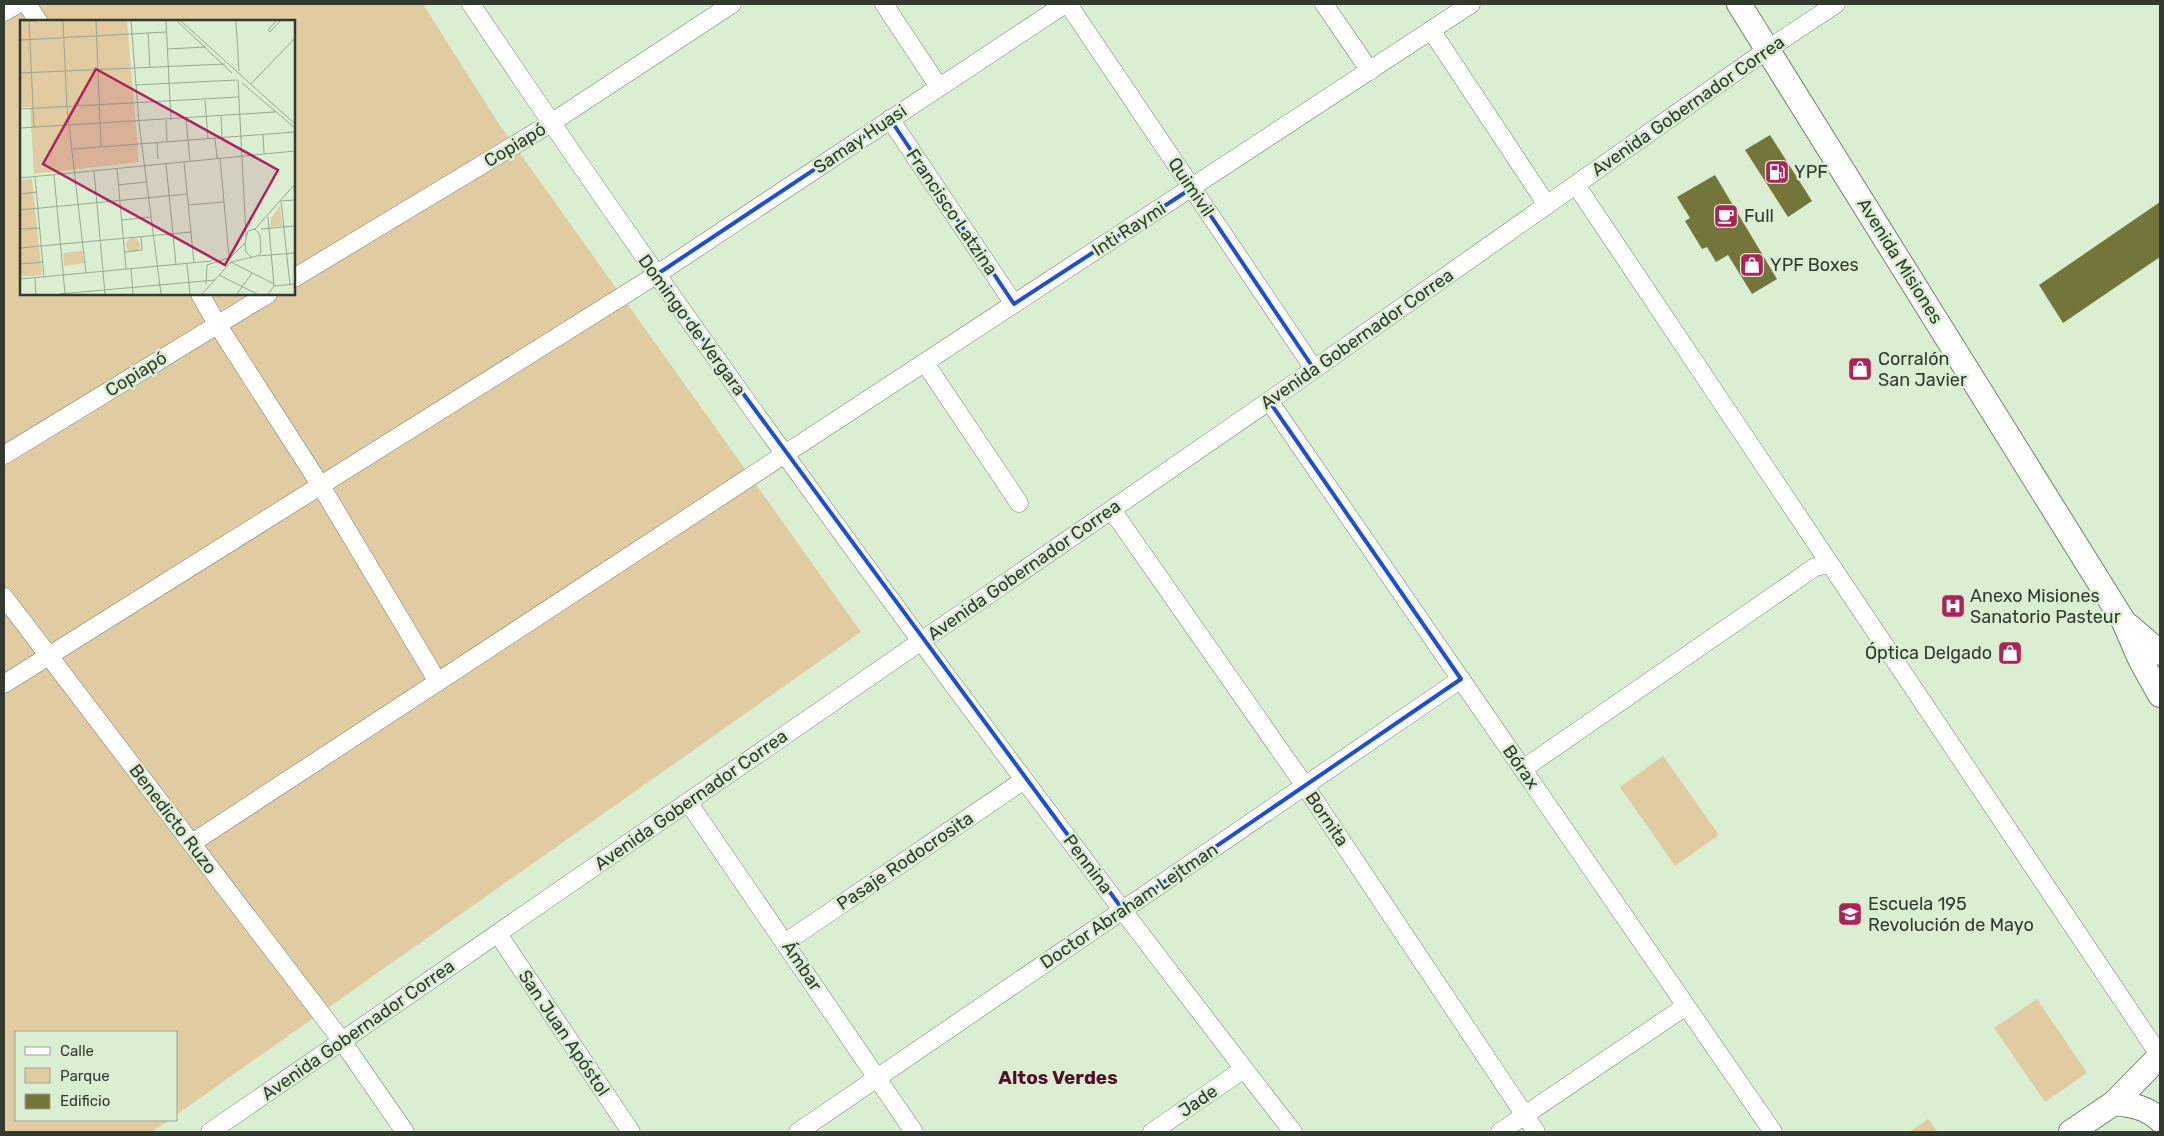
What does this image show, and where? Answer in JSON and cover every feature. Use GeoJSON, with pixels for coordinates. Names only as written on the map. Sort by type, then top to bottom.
{"type":"FeatureCollection","features":[{"type":"Feature","properties":{"kind":"main road","name":"Avenida Misiones"},"geometry":{"type":"LineString","coordinates":[[1739,4],[2124,622],[2141,661],[2160,695]]}},
{"type":"Feature","properties":{"kind":"main road","name":"Avenida Misiones"},"geometry":{"type":"LineString","coordinates":[[2124,622],[2160,653]]}},
{"type":"Feature","properties":{"kind":"main road"},"geometry":{"type":"LineString","coordinates":[[2071,1132],[2114,1103],[2160,1056]]}},
{"type":"Feature","properties":{"kind":"main road"},"geometry":{"type":"LineString","coordinates":[[2114,1103],[2140,1106],[2160,1120]]}},
{"type":"Feature","properties":{"kind":"street"},"geometry":{"type":"LineString","coordinates":[[4,12],[18,4]]}},
{"type":"Feature","properties":{"kind":"street"},"geometry":{"type":"LineString","coordinates":[[27,4],[37,20]]}},
{"type":"Feature","properties":{"kind":"street","name":"Domingo de Vergara"},"geometry":{"type":"LineString","coordinates":[[471,4],[551,124],[656,275],[922,641]]}},
{"type":"Feature","properties":{"kind":"street","name":"Copiapó"},"geometry":{"type":"LineString","coordinates":[[295,277],[551,124],[732,4]]}},
{"type":"Feature","properties":{"kind":"street"},"geometry":{"type":"LineString","coordinates":[[884,4],[939,87]]}},
{"type":"Feature","properties":{"kind":"street","name":"Samay Huasi"},"geometry":{"type":"LineString","coordinates":[[4,684],[50,657],[656,275],[1066,4]]}},
{"type":"Feature","properties":{"kind":"street","name":"Quimivil"},"geometry":{"type":"LineString","coordinates":[[1066,4],[1314,369]]}},
{"type":"Feature","properties":{"kind":"street"},"geometry":{"type":"LineString","coordinates":[[1324,4],[1370,70]]}},
{"type":"Feature","properties":{"kind":"street","name":"Inti Raymi"},"geometry":{"type":"LineString","coordinates":[[192,844],[1471,4]]}},
{"type":"Feature","properties":{"kind":"street","name":"Avenida Gobernador Correa"},"geometry":{"type":"LineString","coordinates":[[210,1132],[1112,510],[1768,49],[1836,4]]}},
{"type":"Feature","properties":{"kind":"street"},"geometry":{"type":"LineString","coordinates":[[1430,30],[1547,205]]}},
{"type":"Feature","properties":{"kind":"street","name":"Francisco Latzina"},"geometry":{"type":"LineString","coordinates":[[890,119],[1014,304]]}},
{"type":"Feature","properties":{"kind":"street"},"geometry":{"type":"LineString","coordinates":[[1576,185],[2160,1056]]}},
{"type":"Feature","properties":{"kind":"street"},"geometry":{"type":"LineString","coordinates":[[201,295],[217,324],[321,486],[438,682]]}},
{"type":"Feature","properties":{"kind":"street","name":"Copiapó"},"geometry":{"type":"LineString","coordinates":[[4,455],[266,295]]}},
{"type":"Feature","properties":{"kind":"street"},"geometry":{"type":"LineString","coordinates":[[926,363],[1019,503]]}},
{"type":"Feature","properties":{"kind":"street","name":"Bórax"},"geometry":{"type":"LineString","coordinates":[[1269,401],[1773,1132]]}},
{"type":"Feature","properties":{"kind":"street","name":"Bornita"},"geometry":{"type":"LineString","coordinates":[[1112,510],[1304,786],[1536,1132]]}},
{"type":"Feature","properties":{"kind":"street"},"geometry":{"type":"LineString","coordinates":[[1523,769],[1815,567],[1830,564]]}},
{"type":"Feature","properties":{"kind":"street","name":"Benedicto Ruzo"},"geometry":{"type":"LineString","coordinates":[[4,597],[342,1041],[405,1132]]}},
{"type":"Feature","properties":{"kind":"street","name":"Pennina"},"geometry":{"type":"LineString","coordinates":[[922,641],[1024,780],[1293,1132]]}},
{"type":"Feature","properties":{"kind":"street","name":"Doctor Abraham Lejtman"},"geometry":{"type":"LineString","coordinates":[[798,1132],[1461,679]]}},
{"type":"Feature","properties":{"kind":"street","name":"Pasaje Rodocrosita"},"geometry":{"type":"LineString","coordinates":[[786,942],[1024,780]]}},
{"type":"Feature","properties":{"kind":"street","name":"Ámbar"},"geometry":{"type":"LineString","coordinates":[[688,802],[786,942],[914,1132]]}},
{"type":"Feature","properties":{"kind":"street","name":"San Juan Apóstol"},"geometry":{"type":"LineString","coordinates":[[498,934],[631,1132]]}},
{"type":"Feature","properties":{"kind":"street"},"geometry":{"type":"LineString","coordinates":[[1500,1132],[1686,1006]]}},
{"type":"Feature","properties":{"kind":"street","name":"Jade"},"geometry":{"type":"LineString","coordinates":[[1152,1132],[1244,1070]]}},
{"type":"Feature","properties":{"kind":"highlighted area"},"geometry":{"type":"Polygon","coordinates":[[[890,119],[1014,304],[1192,188],[1314,369],[1269,401],[1461,679],[1123,910],[656,275],[890,119]]]}},
{"type":"Feature","properties":{"kind":"green space"},"geometry":{"type":"Polygon","coordinates":[[[4,4],[423,4],[497,121],[861,632],[178,1114],[178,1031],[15,1031],[15,1121],[168,1121],[152,1132],[4,1132],[4,4]]]}},
{"type":"Feature","properties":{"kind":"green space"},"geometry":{"type":"Polygon","coordinates":[[[1663,756],[1719,835],[1675,866],[1620,787],[1663,756]]]}},
{"type":"Feature","properties":{"kind":"green space"},"geometry":{"type":"Polygon","coordinates":[[[2037,999],[2087,1073],[2045,1102],[1994,1028],[2037,999]]]}},
{"type":"Feature","properties":{"kind":"green space"},"geometry":{"type":"Polygon","coordinates":[[[1928,1119],[1938,1132],[1909,1132],[1928,1119]]]}},
{"type":"Feature","properties":{"kind":"building"},"geometry":{"type":"Polygon","coordinates":[[[1770,135],[1812,201],[1788,217],[1745,150],[1770,135]]]}},
{"type":"Feature","properties":{"kind":"building"},"geometry":{"type":"Polygon","coordinates":[[[1715,175],[1777,279],[1752,294],[1728,255],[1716,262],[1707,247],[1702,249],[1685,221],[1690,218],[1677,197],[1715,175]]]}},
{"type":"Feature","properties":{"kind":"building"},"geometry":{"type":"Polygon","coordinates":[[[2160,202],[2160,257],[2063,323],[2039,285],[2160,202]]]}},
{"type":"Feature","properties":{"kind":"place","name":"YPF"},"geometry":{"type":"Point","coordinates":[1777,172]}},
{"type":"Feature","properties":{"kind":"place","name":"Full"},"geometry":{"type":"Point","coordinates":[1726,216]}},
{"type":"Feature","properties":{"kind":"place","name":"YPF Boxes"},"geometry":{"type":"Point","coordinates":[1752,265]}},
{"type":"Feature","properties":{"kind":"place","name":"Corralón San Javier"},"geometry":{"type":"Point","coordinates":[1860,369]}},
{"type":"Feature","properties":{"kind":"place","name":"Anexo Misiones Sanatorio Pasteur"},"geometry":{"type":"Point","coordinates":[1953,606]}},
{"type":"Feature","properties":{"kind":"place","name":"Óptica Delgado"},"geometry":{"type":"Point","coordinates":[2010,653]}},
{"type":"Feature","properties":{"kind":"place","name":"Escuela 195 Revolución de Mayo"},"geometry":{"type":"Point","coordinates":[1850,914]}},
{"type":"Feature","properties":{"kind":"district","name":"Altos Verdes"},"geometry":{"type":"Point","coordinates":[1058,1077]}}]}
